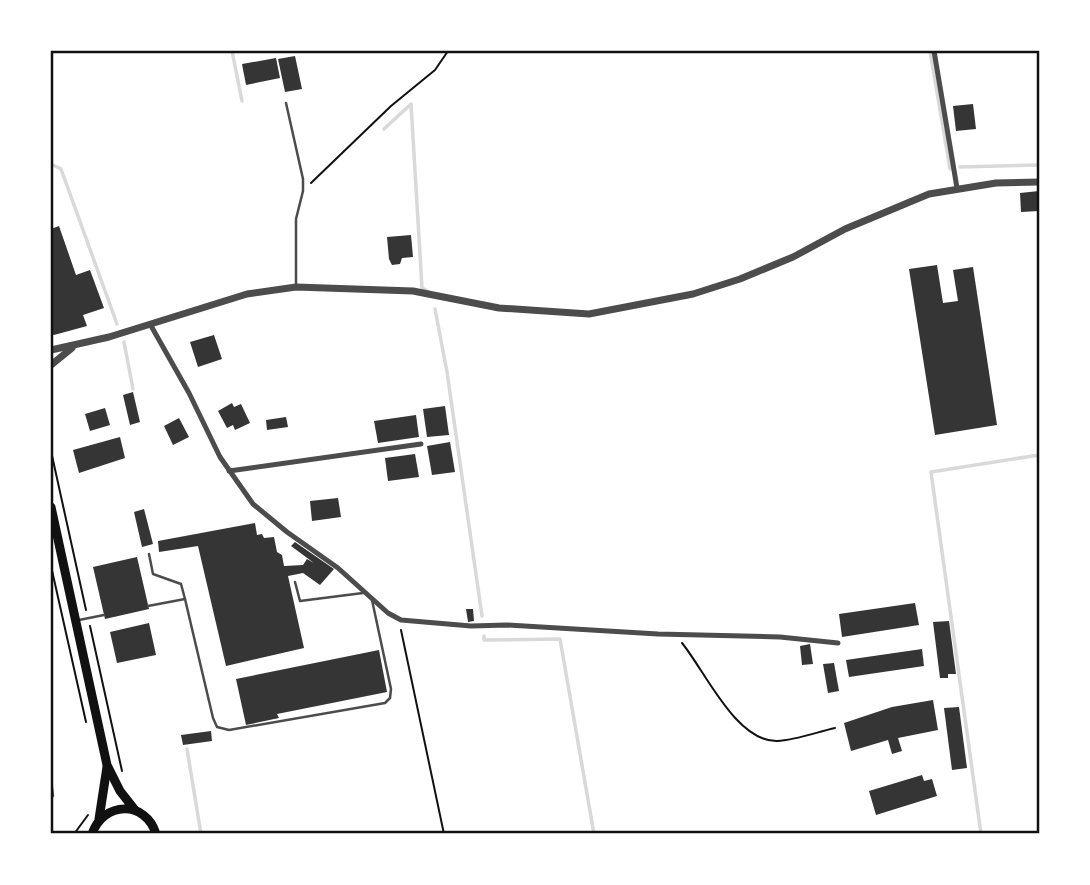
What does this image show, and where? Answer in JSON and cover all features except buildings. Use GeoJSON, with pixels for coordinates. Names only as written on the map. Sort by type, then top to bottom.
{"type":"FeatureCollection","features":[{"type":"Feature","properties":{"kind":"main road"},"geometry":{"type":"LineString","coordinates":[[51,507],[107,765],[120,791],[135,810],[151,822],[156,834]]}},
{"type":"Feature","properties":{"kind":"main road"},"geometry":{"type":"LineString","coordinates":[[92,834],[99,820],[107,765]]}},
{"type":"Feature","properties":{"kind":"main road"},"geometry":{"type":"LineString","coordinates":[[99,820],[116,809],[135,810]]}},
{"type":"Feature","properties":{"kind":"street"},"geometry":{"type":"LineString","coordinates":[[934,51],[957,188]]}},
{"type":"Feature","properties":{"kind":"street"},"geometry":{"type":"LineString","coordinates":[[51,350],[75,346],[247,294],[296,287],[413,290],[499,308],[589,314],[693,294],[740,279],[793,257],[845,229],[929,194],[996,183],[1039,181]]}},
{"type":"Feature","properties":{"kind":"street"},"geometry":{"type":"LineString","coordinates":[[150,324],[229,471],[253,504],[338,568],[388,613],[399,618],[428,623],[471,626],[507,625],[780,637],[838,643]]}},
{"type":"Feature","properties":{"kind":"street"},"geometry":{"type":"LineString","coordinates":[[51,365],[75,346]]}},
{"type":"Feature","properties":{"kind":"street"},"geometry":{"type":"LineString","coordinates":[[229,471],[421,444]]}},
{"type":"Feature","properties":{"kind":"lane"},"geometry":{"type":"LineString","coordinates":[[286,103],[301,163],[303,191],[296,219],[296,287]]}},
{"type":"Feature","properties":{"kind":"lane"},"geometry":{"type":"LineString","coordinates":[[149,554],[153,574],[180,584],[213,719],[217,727],[229,730],[385,703],[390,698],[391,690],[372,600]]}},
{"type":"Feature","properties":{"kind":"lane"},"geometry":{"type":"LineString","coordinates":[[295,582],[300,601],[363,593]]}},
{"type":"Feature","properties":{"kind":"lane"},"geometry":{"type":"LineString","coordinates":[[148,606],[185,599]]}},
{"type":"Feature","properties":{"kind":"lane"},"geometry":{"type":"LineString","coordinates":[[76,620],[104,615]]}},
{"type":"Feature","properties":{"kind":"lane"},"geometry":{"type":"LineString","coordinates":[[51,780],[51,797]]}},
{"type":"Feature","properties":{"kind":"path"},"geometry":{"type":"LineString","coordinates":[[303,191],[391,106],[435,70],[448,51]]}},
{"type":"Feature","properties":{"kind":"path"},"geometry":{"type":"LineString","coordinates":[[51,566],[88,729]]}},
{"type":"Feature","properties":{"kind":"path"},"geometry":{"type":"LineString","coordinates":[[399,618],[444,834]]}},
{"type":"Feature","properties":{"kind":"path"},"geometry":{"type":"LineString","coordinates":[[675,634],[740,724],[754,736],[777,741],[835,728]]}},
{"type":"Feature","properties":{"kind":"path"},"geometry":{"type":"LineString","coordinates":[[74,834],[89,813]]}},
{"type":"Feature","properties":{"kind":"waterway"},"geometry":{"type":"LineString","coordinates":[[232,51],[242,101]]}},
{"type":"Feature","properties":{"kind":"waterway"},"geometry":{"type":"LineString","coordinates":[[930,51],[950,169]]}},
{"type":"Feature","properties":{"kind":"waterway"},"geometry":{"type":"LineString","coordinates":[[384,129],[411,104],[422,288],[428,291]]}},
{"type":"Feature","properties":{"kind":"waterway"},"geometry":{"type":"LineString","coordinates":[[51,164],[61,169],[117,324]]}},
{"type":"Feature","properties":{"kind":"waterway"},"geometry":{"type":"LineString","coordinates":[[960,167],[1039,165]]}},
{"type":"Feature","properties":{"kind":"waterway"},"geometry":{"type":"LineString","coordinates":[[435,309],[447,372],[482,616]]}},
{"type":"Feature","properties":{"kind":"waterway"},"geometry":{"type":"LineString","coordinates":[[124,342],[133,389]]}},
{"type":"Feature","properties":{"kind":"waterway"},"geometry":{"type":"LineString","coordinates":[[981,834],[931,472],[1039,455]]}},
{"type":"Feature","properties":{"kind":"waterway"},"geometry":{"type":"LineString","coordinates":[[484,636],[484,640],[560,639],[594,834]]}},
{"type":"Feature","properties":{"kind":"waterway"},"geometry":{"type":"LineString","coordinates":[[187,749],[201,834]]}}]}
